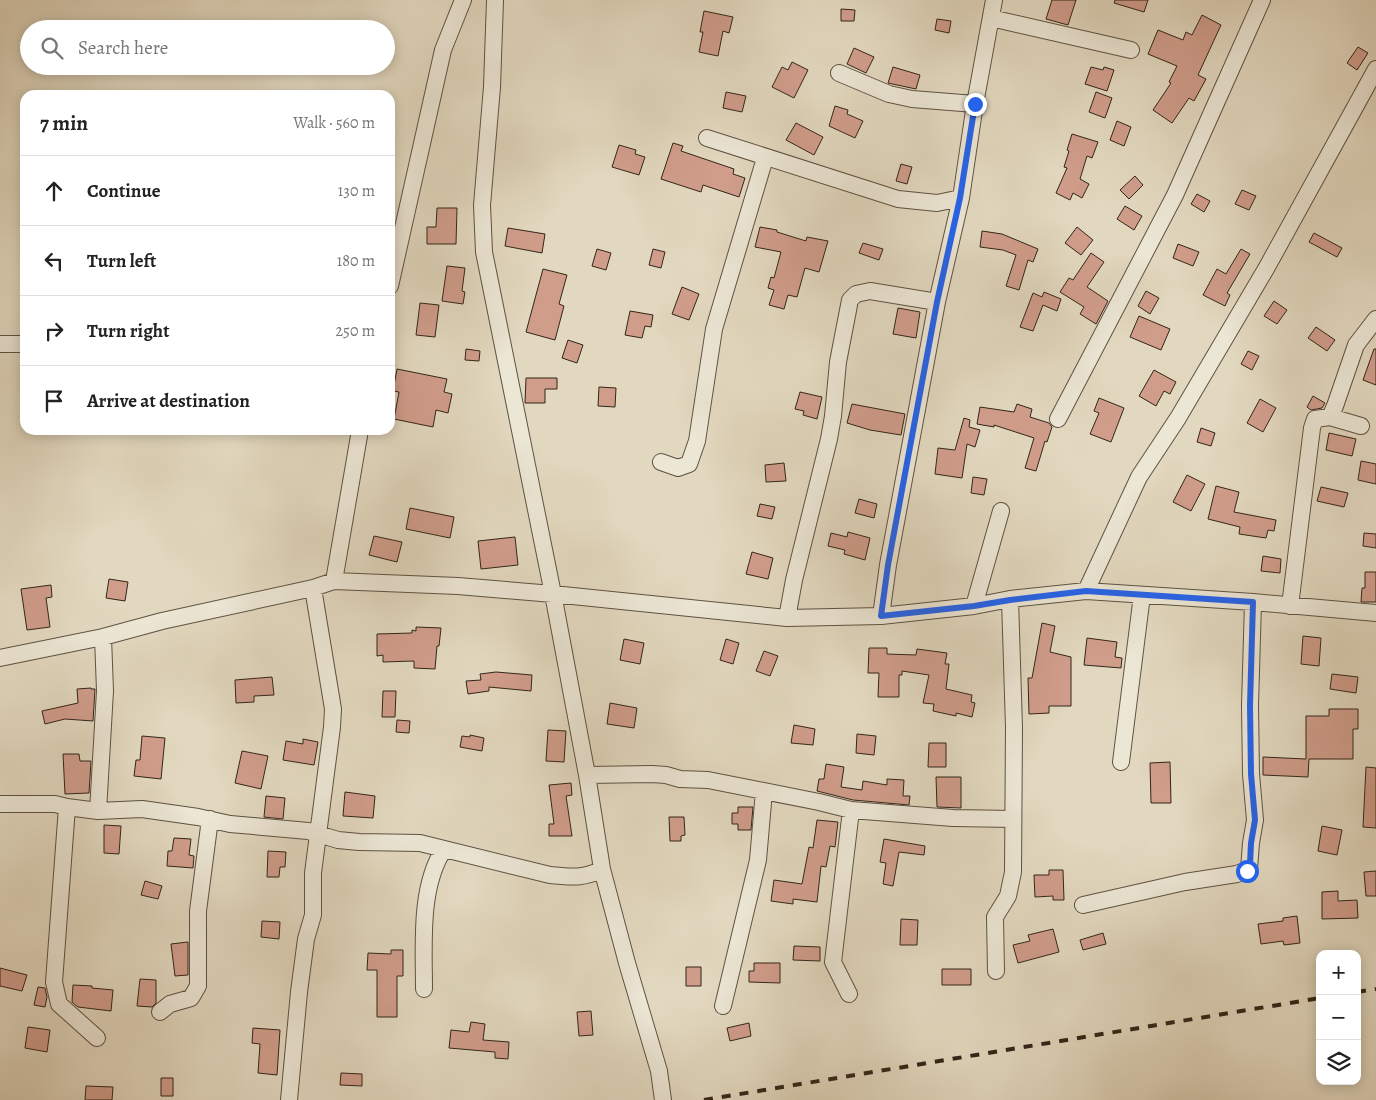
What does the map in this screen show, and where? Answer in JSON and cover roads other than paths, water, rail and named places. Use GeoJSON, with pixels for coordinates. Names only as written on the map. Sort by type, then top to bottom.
{"type":"FeatureCollection","features":[{"type":"Feature","properties":{"kind":"street"},"geometry":{"type":"LineString","coordinates":[[395,264],[443,50],[463,0]]}},
{"type":"Feature","properties":{"kind":"street"},"geometry":{"type":"LineString","coordinates":[[495,0],[492,87],[482,205],[484,252],[553,594],[587,774],[602,870],[626,963],[659,1071],[663,1100]]}},
{"type":"Feature","properties":{"kind":"street"},"geometry":{"type":"LineString","coordinates":[[881,616],[888,565],[937,302],[960,198],[994,0]]}},
{"type":"Feature","properties":{"kind":"street"},"geometry":{"type":"LineString","coordinates":[[1058,419],[1175,195],[1262,0]]}},
{"type":"Feature","properties":{"kind":"street"},"geometry":{"type":"LineString","coordinates":[[991,18],[1131,50]]}},
{"type":"Feature","properties":{"kind":"street"},"geometry":{"type":"LineString","coordinates":[[1086,591],[1139,477],[1178,418],[1369,94],[1376,69]]}},
{"type":"Feature","properties":{"kind":"street"},"geometry":{"type":"LineString","coordinates":[[838,72],[889,94],[912,99],[975,104]]}},
{"type":"Feature","properties":{"kind":"street"},"geometry":{"type":"LineString","coordinates":[[707,138],[898,199],[937,203],[960,198]]}},
{"type":"Feature","properties":{"kind":"street"},"geometry":{"type":"LineString","coordinates":[[661,462],[678,468],[689,464],[697,440],[714,328],[765,158]]}},
{"type":"Feature","properties":{"kind":"street"},"geometry":{"type":"LineString","coordinates":[[787,618],[794,580],[829,439],[838,362],[850,300],[856,294],[870,292],[937,302]]}},
{"type":"Feature","properties":{"kind":"street"},"geometry":{"type":"LineString","coordinates":[[1330,417],[1356,345],[1376,319]]}},
{"type":"Feature","properties":{"kind":"street"},"geometry":{"type":"LineString","coordinates":[[0,344],[20,344]]}},
{"type":"Feature","properties":{"kind":"street"},"geometry":{"type":"LineString","coordinates":[[1290,606],[1312,428],[1316,419],[1330,417],[1361,426]]}},
{"type":"Feature","properties":{"kind":"street"},"geometry":{"type":"LineString","coordinates":[[334,581],[359,435]]}},
{"type":"Feature","properties":{"kind":"street"},"geometry":{"type":"LineString","coordinates":[[974,606],[1002,510]]}},
{"type":"Feature","properties":{"kind":"street"},"geometry":{"type":"LineString","coordinates":[[0,658],[103,637],[162,621],[313,588],[334,581],[458,586],[787,618],[881,616],[1086,591],[1253,602],[1376,613]]}},
{"type":"Feature","properties":{"kind":"street"},"geometry":{"type":"LineString","coordinates":[[289,1100],[299,992],[306,939],[313,915],[313,873],[333,709],[313,588]]}},
{"type":"Feature","properties":{"kind":"street"},"geometry":{"type":"LineString","coordinates":[[1121,762],[1142,594]]}},
{"type":"Feature","properties":{"kind":"street"},"geometry":{"type":"LineString","coordinates":[[996,971],[995,918],[1008,896],[1014,872],[1014,728],[1010,600]]}},
{"type":"Feature","properties":{"kind":"street"},"geometry":{"type":"LineString","coordinates":[[1083,905],[1185,882],[1237,874],[1249,869],[1255,820],[1251,774],[1250,705],[1253,602]]}},
{"type":"Feature","properties":{"kind":"street"},"geometry":{"type":"LineString","coordinates":[[98,811],[105,691],[103,637]]}},
{"type":"Feature","properties":{"kind":"street"},"geometry":{"type":"LineString","coordinates":[[587,774],[666,775],[680,779],[708,780],[851,810],[953,818],[1013,819]]}},
{"type":"Feature","properties":{"kind":"street"},"geometry":{"type":"LineString","coordinates":[[723,1006],[758,860],[764,792]]}},
{"type":"Feature","properties":{"kind":"street"},"geometry":{"type":"LineString","coordinates":[[0,804],[55,804],[98,811],[142,809],[210,819],[230,824],[308,831],[338,840],[420,843],[550,875],[584,877],[602,870]]}},
{"type":"Feature","properties":{"kind":"street"},"geometry":{"type":"LineString","coordinates":[[67,807],[54,982],[59,1004],[97,1038]]}},
{"type":"Feature","properties":{"kind":"street"},"geometry":{"type":"LineString","coordinates":[[849,994],[833,962],[851,810]]}},
{"type":"Feature","properties":{"kind":"street"},"geometry":{"type":"LineString","coordinates":[[160,1012],[170,1004],[192,998],[198,986],[198,911],[210,819]]}},
{"type":"Feature","properties":{"kind":"street"},"geometry":{"type":"LineString","coordinates":[[424,989],[426,901],[436,864],[444,849]]}},
{"type":"Feature","properties":{"kind":"railway"},"geometry":{"type":"LineString","coordinates":[[1361,991],[1376,989]]}},
{"type":"Feature","properties":{"kind":"railway"},"geometry":{"type":"LineString","coordinates":[[704,1100],[1316,999]]}}]}
